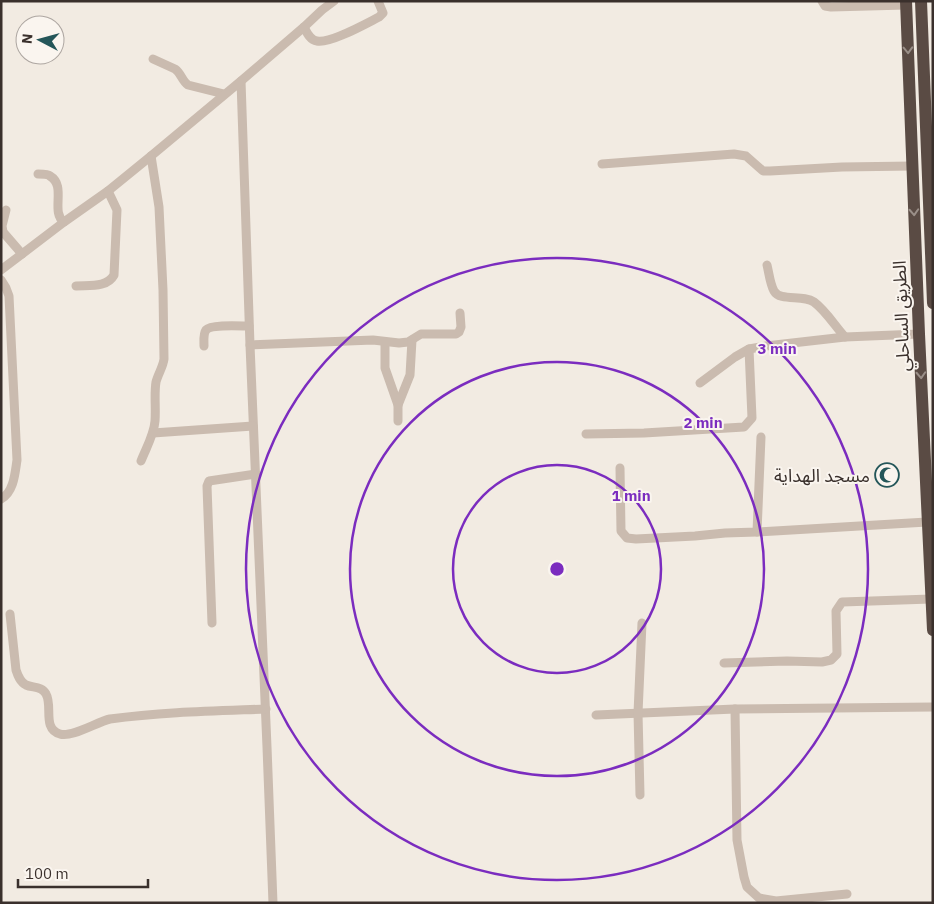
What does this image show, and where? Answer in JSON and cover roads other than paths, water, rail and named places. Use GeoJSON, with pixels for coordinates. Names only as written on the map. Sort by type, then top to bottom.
{"type":"FeatureCollection","features":[{"type":"Feature","properties":{"kind":"highway","name":"الطريق الساحلي"},"geometry":{"type":"LineString","coordinates":[[921,1],[927,16],[933,304]]}},
{"type":"Feature","properties":{"kind":"highway","name":"الطريق الساحلي"},"geometry":{"type":"LineString","coordinates":[[906,3],[918,334],[933,630]]}},
{"type":"Feature","properties":{"kind":"street"},"geometry":{"type":"LineString","coordinates":[[1,270],[108,191],[334,1]]}},
{"type":"Feature","properties":{"kind":"street"},"geometry":{"type":"LineString","coordinates":[[304,27],[309,37],[317,41],[333,39],[380,17],[383,13],[378,1]]}},
{"type":"Feature","properties":{"kind":"street"},"geometry":{"type":"LineString","coordinates":[[822,1],[825,6],[831,7],[906,3]]}},
{"type":"Feature","properties":{"kind":"street"},"geometry":{"type":"LineString","coordinates":[[153,59],[178,71],[184,83],[188,85],[224,94]]}},
{"type":"Feature","properties":{"kind":"street"},"geometry":{"type":"LineString","coordinates":[[241,81],[249,326],[273,903]]}},
{"type":"Feature","properties":{"kind":"street"},"geometry":{"type":"LineString","coordinates":[[602,164],[734,154],[746,156],[763,171],[912,166]]}},
{"type":"Feature","properties":{"kind":"street"},"geometry":{"type":"LineString","coordinates":[[141,461],[153,432],[157,380],[164,359],[159,207],[151,156]]}},
{"type":"Feature","properties":{"kind":"street"},"geometry":{"type":"LineString","coordinates":[[38,174],[50,176],[55,181],[58,193],[58,215],[64,222]]}},
{"type":"Feature","properties":{"kind":"street"},"geometry":{"type":"LineString","coordinates":[[76,286],[102,284],[109,282],[114,276],[117,210],[108,191]]}},
{"type":"Feature","properties":{"kind":"street"},"geometry":{"type":"LineString","coordinates":[[6,210],[2,226],[3,232],[22,254]]}},
{"type":"Feature","properties":{"kind":"street"},"geometry":{"type":"LineString","coordinates":[[767,265],[776,294],[813,301],[845,337]]}},
{"type":"Feature","properties":{"kind":"street"},"geometry":{"type":"LineString","coordinates":[[1,280],[9,296],[17,460],[15,477],[9,493],[1,499]]}},
{"type":"Feature","properties":{"kind":"street"},"geometry":{"type":"LineString","coordinates":[[250,345],[373,340],[399,344],[408,342],[421,334],[456,334],[460,332],[460,313]]}},
{"type":"Feature","properties":{"kind":"street"},"geometry":{"type":"LineString","coordinates":[[204,346],[205,333],[209,328],[249,326]]}},
{"type":"Feature","properties":{"kind":"street"},"geometry":{"type":"LineString","coordinates":[[700,383],[736,357],[749,350],[766,346],[845,337],[918,334]]}},
{"type":"Feature","properties":{"kind":"street"},"geometry":{"type":"LineString","coordinates":[[398,405],[410,375],[412,340]]}},
{"type":"Feature","properties":{"kind":"street"},"geometry":{"type":"LineString","coordinates":[[385,342],[385,368],[398,405],[398,421]]}},
{"type":"Feature","properties":{"kind":"street"},"geometry":{"type":"LineString","coordinates":[[586,434],[644,433],[744,427],[752,418],[749,350]]}},
{"type":"Feature","properties":{"kind":"street"},"geometry":{"type":"LineString","coordinates":[[153,432],[253,426]]}},
{"type":"Feature","properties":{"kind":"street"},"geometry":{"type":"LineString","coordinates":[[757,532],[762,437]]}},
{"type":"Feature","properties":{"kind":"street"},"geometry":{"type":"LineString","coordinates":[[620,468],[621,531],[627,538],[695,536],[927,522]]}},
{"type":"Feature","properties":{"kind":"street"},"geometry":{"type":"LineString","coordinates":[[212,623],[209,481],[256,474]]}},
{"type":"Feature","properties":{"kind":"street"},"geometry":{"type":"LineString","coordinates":[[724,663],[787,660],[822,662],[831,660],[837,654],[836,611],[842,602],[931,599]]}},
{"type":"Feature","properties":{"kind":"street"},"geometry":{"type":"LineString","coordinates":[[10,614],[16,670],[19,679],[26,685],[40,688],[46,692],[49,723],[60,734],[70,734],[107,720],[147,714],[266,709]]}},
{"type":"Feature","properties":{"kind":"street"},"geometry":{"type":"LineString","coordinates":[[640,795],[638,713],[642,623]]}},
{"type":"Feature","properties":{"kind":"street"},"geometry":{"type":"LineString","coordinates":[[596,715],[735,709],[933,707]]}},
{"type":"Feature","properties":{"kind":"street"},"geometry":{"type":"LineString","coordinates":[[735,709],[736,840],[747,887],[759,898],[776,901],[847,894]]}},
{"type":"Feature","properties":{"kind":"place","name":"مسجد الهداية"},"geometry":{"type":"Point","coordinates":[887,475]}}]}
